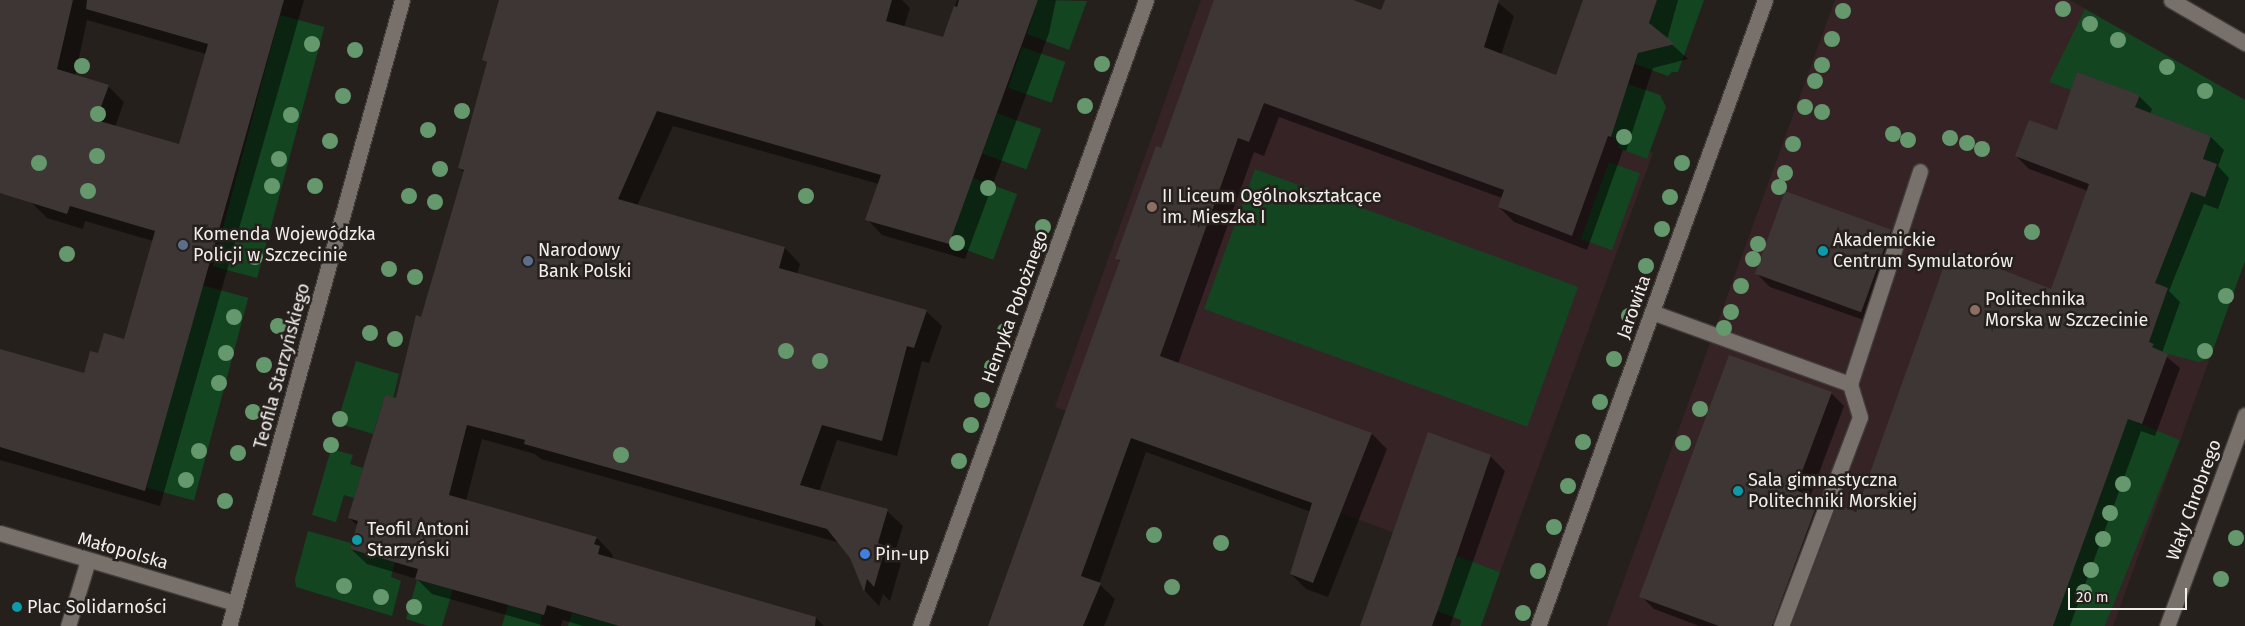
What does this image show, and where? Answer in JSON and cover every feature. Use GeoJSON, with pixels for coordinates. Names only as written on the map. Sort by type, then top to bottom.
{"type":"FeatureCollection","features":[{"type":"Feature","properties":{"kind":"street","name":"Teofila Starzyńskiego"},"geometry":{"type":"LineString","coordinates":[[229,626],[402,0]]}},
{"type":"Feature","properties":{"kind":"street","name":"Henryka Pobożnego"},"geometry":{"type":"LineString","coordinates":[[920,626],[1146,0]]}},
{"type":"Feature","properties":{"kind":"street","name":"Jarowita"},"geometry":{"type":"LineString","coordinates":[[1538,626],[1764,0]]}},
{"type":"Feature","properties":{"kind":"street"},"geometry":{"type":"LineString","coordinates":[[2171,0],[2245,43]]}},
{"type":"Feature","properties":{"kind":"street"},"geometry":{"type":"LineString","coordinates":[[1781,626],[1860,417],[1850,384],[1920,171]]}},
{"type":"Feature","properties":{"kind":"street"},"geometry":{"type":"LineString","coordinates":[[1652,312],[1850,384]]}},
{"type":"Feature","properties":{"kind":"street","name":"Wały Chrobrego"},"geometry":{"type":"LineString","coordinates":[[2167,626],[2245,415]]}},
{"type":"Feature","properties":{"kind":"street","name":"Małopolska"},"geometry":{"type":"LineString","coordinates":[[0,533],[235,603]]}},
{"type":"Feature","properties":{"kind":"street"},"geometry":{"type":"LineString","coordinates":[[68,626],[88,560]]}},
{"type":"Feature","properties":{"kind":"shaded area","name":"II Liceum Ogólnokształcące im. Mieszka I"},"geometry":{"type":"Polygon","coordinates":[[[1201,0],[1224,0],[1653,153],[1500,572],[1055,407],[1201,0]]]}},
{"type":"Feature","properties":{"kind":"shaded area","name":"Politechnika Morska w Szczecinie"},"geometry":{"type":"Polygon","coordinates":[[[1835,0],[2070,0],[2245,100],[2245,261],[2113,626],[1607,626],[1835,0]]]}},
{"type":"Feature","properties":{"kind":"green space"},"geometry":{"type":"Polygon","coordinates":[[[1038,0],[1087,1],[1069,50],[1027,34],[1038,0]]]}},
{"type":"Feature","properties":{"kind":"green space"},"geometry":{"type":"Polygon","coordinates":[[[1657,0],[1704,0],[1678,72],[1672,72],[1668,76],[1635,64],[1657,0]]]}},
{"type":"Feature","properties":{"kind":"green space"},"geometry":{"type":"Polygon","coordinates":[[[2085,9],[2245,100],[2245,261],[2210,358],[2199,362],[2168,354],[2152,347],[2153,344],[2149,342],[2168,288],[2155,283],[2191,192],[2205,197],[2217,164],[2203,159],[2211,136],[2135,107],[2139,95],[2077,72],[2071,90],[2049,82],[2085,9]]]}},
{"type":"Feature","properties":{"kind":"green space"},"geometry":{"type":"Polygon","coordinates":[[[280,15],[324,27],[257,278],[213,266],[280,15]]]}},
{"type":"Feature","properties":{"kind":"green space"},"geometry":{"type":"Polygon","coordinates":[[[1022,47],[1065,62],[1051,103],[1008,88],[1022,47]]]}},
{"type":"Feature","properties":{"kind":"green space"},"geometry":{"type":"Polygon","coordinates":[[[1628,84],[1660,95],[1666,107],[1647,159],[1618,148],[1620,141],[1611,137],[1628,84]]]}},
{"type":"Feature","properties":{"kind":"green space"},"geometry":{"type":"Polygon","coordinates":[[[997,113],[1041,129],[1026,169],[982,153],[997,113]]]}},
{"type":"Feature","properties":{"kind":"green space"},"geometry":{"type":"Polygon","coordinates":[[[1609,162],[1640,173],[1612,250],[1581,239],[1609,162]]]}},
{"type":"Feature","properties":{"kind":"green space"},"geometry":{"type":"Polygon","coordinates":[[[1255,169],[1578,287],[1527,427],[1204,309],[1255,169]]]}},
{"type":"Feature","properties":{"kind":"green space"},"geometry":{"type":"Polygon","coordinates":[[[973,178],[1017,194],[993,260],[949,244],[973,178]]]}},
{"type":"Feature","properties":{"kind":"green space"},"geometry":{"type":"Polygon","coordinates":[[[201,285],[248,298],[194,501],[147,488],[201,285]]]}},
{"type":"Feature","properties":{"kind":"green space"},"geometry":{"type":"Polygon","coordinates":[[[356,361],[399,374],[393,398],[385,395],[373,434],[337,423],[356,361]]]}},
{"type":"Feature","properties":{"kind":"green space"},"geometry":{"type":"Polygon","coordinates":[[[2128,419],[2180,440],[2105,626],[2053,626],[2046,623],[2128,419]]]}},
{"type":"Feature","properties":{"kind":"green space"},"geometry":{"type":"Polygon","coordinates":[[[331,449],[353,455],[350,464],[363,468],[354,498],[344,495],[336,522],[312,515],[331,449]]]}},
{"type":"Feature","properties":{"kind":"green space"},"geometry":{"type":"Polygon","coordinates":[[[308,531],[351,543],[350,549],[395,562],[391,577],[401,581],[392,616],[296,587],[295,579],[308,531]]]}},
{"type":"Feature","properties":{"kind":"green space"},"geometry":{"type":"Polygon","coordinates":[[[1457,556],[1500,572],[1481,626],[1460,626],[1461,620],[1437,611],[1457,556]]]}},
{"type":"Feature","properties":{"kind":"green space"},"geometry":{"type":"Polygon","coordinates":[[[417,580],[453,589],[442,626],[428,626],[406,619],[417,580]]]}},
{"type":"Feature","properties":{"kind":"green space"},"geometry":{"type":"Polygon","coordinates":[[[508,605],[542,615],[540,626],[502,626],[508,605]]]}},
{"type":"Feature","properties":{"kind":"green space"},"geometry":{"type":"Polygon","coordinates":[[[572,613],[619,626],[568,626],[572,613]]]}},
{"type":"Feature","properties":{"kind":"building","name":"Komenda Wojewódzka Policji w Szczecinie"},"geometry":{"type":"Polygon","coordinates":[[[0,0],[73,0],[57,69],[109,85],[96,120],[179,144],[208,44],[86,9],[87,0],[284,0],[145,491],[0,447],[0,349],[84,373],[90,351],[98,353],[104,333],[124,339],[155,231],[70,206],[67,214],[0,193],[0,0]]]}},
{"type":"Feature","properties":{"kind":"building"},"geometry":{"type":"Polygon","coordinates":[[[499,0],[892,0],[886,21],[943,37],[954,6],[957,7],[959,0],[1038,0],[949,244],[865,220],[881,175],[657,111],[618,199],[785,247],[779,268],[927,310],[914,348],[907,346],[882,441],[822,425],[800,485],[888,509],[878,543],[886,546],[874,587],[867,579],[864,592],[850,558],[827,529],[524,444],[525,440],[467,425],[449,495],[597,537],[594,544],[600,546],[598,554],[816,617],[815,626],[619,626],[547,605],[544,615],[415,579],[418,569],[350,549],[358,521],[348,518],[385,395],[396,398],[416,315],[421,317],[464,170],[458,168],[487,62],[482,60],[499,0]]]}},
{"type":"Feature","properties":{"kind":"building"},"geometry":{"type":"Polygon","coordinates":[[[1214,0],[1353,0],[1381,10],[1385,0],[1499,0],[1484,47],[1556,75],[1583,0],[1657,0],[1649,23],[1675,44],[1638,53],[1611,137],[1608,136],[1572,236],[1498,207],[1504,190],[1264,103],[1249,142],[1238,138],[1160,356],[1372,433],[1313,583],[1290,574],[1312,503],[1131,438],[1081,576],[1101,583],[1083,626],[988,626],[1120,260],[1115,259],[1156,146],[1161,148],[1214,0]]]}},
{"type":"Feature","properties":{"kind":"building"},"geometry":{"type":"Polygon","coordinates":[[[2077,72],[2140,95],[2135,107],[2211,136],[2203,159],[2217,164],[2205,197],[2191,192],[2155,283],[2168,288],[2149,342],[2154,344],[2152,347],[2168,354],[2142,424],[2128,419],[2053,626],[1791,626],[1837,505],[1856,512],[1950,249],[2051,289],[2089,184],[2015,156],[2029,120],[2057,130],[2077,72]]]}},
{"type":"Feature","properties":{"kind":"building","name":"Akademickie Centrum Symulatorów"},"geometry":{"type":"Polygon","coordinates":[[[1785,191],[1891,230],[1861,312],[1755,274],[1785,191]]]}},
{"type":"Feature","properties":{"kind":"building","name":"Sala gimnastyczna Politechniki Morskiej"},"geometry":{"type":"Polygon","coordinates":[[[1729,355],[1832,392],[1795,490],[1819,499],[1772,626],[1719,626],[1639,597],[1729,355]]]}},
{"type":"Feature","properties":{"kind":"building"},"geometry":{"type":"Polygon","coordinates":[[[1428,432],[1491,455],[1440,604],[1432,626],[1360,626],[1428,432]]]}},
{"type":"Feature","properties":{"kind":"place","name":"II Liceum Ogólnokształcące im. Mieszka I"},"geometry":{"type":"Point","coordinates":[1152,207]}},
{"type":"Feature","properties":{"kind":"place","name":"Komenda Wojewódzka Policji w Szczecinie"},"geometry":{"type":"Point","coordinates":[183,245]}},
{"type":"Feature","properties":{"kind":"place","name":"Akademickie Centrum Symulatorów"},"geometry":{"type":"Point","coordinates":[1823,251]}},
{"type":"Feature","properties":{"kind":"place","name":"Narodowy Bank Polski"},"geometry":{"type":"Point","coordinates":[528,261]}},
{"type":"Feature","properties":{"kind":"place","name":"Politechnika Morska w Szczecinie"},"geometry":{"type":"Point","coordinates":[1975,310]}},
{"type":"Feature","properties":{"kind":"place","name":"Sala gimnastyczna Politechniki Morskiej"},"geometry":{"type":"Point","coordinates":[1738,491]}},
{"type":"Feature","properties":{"kind":"place","name":"Teofil Antoni Starzyński"},"geometry":{"type":"Point","coordinates":[357,540]}},
{"type":"Feature","properties":{"kind":"place","name":"Pin-up"},"geometry":{"type":"Point","coordinates":[865,554]}},
{"type":"Feature","properties":{"kind":"place","name":"Plac Solidarności"},"geometry":{"type":"Point","coordinates":[17,607]}}]}
